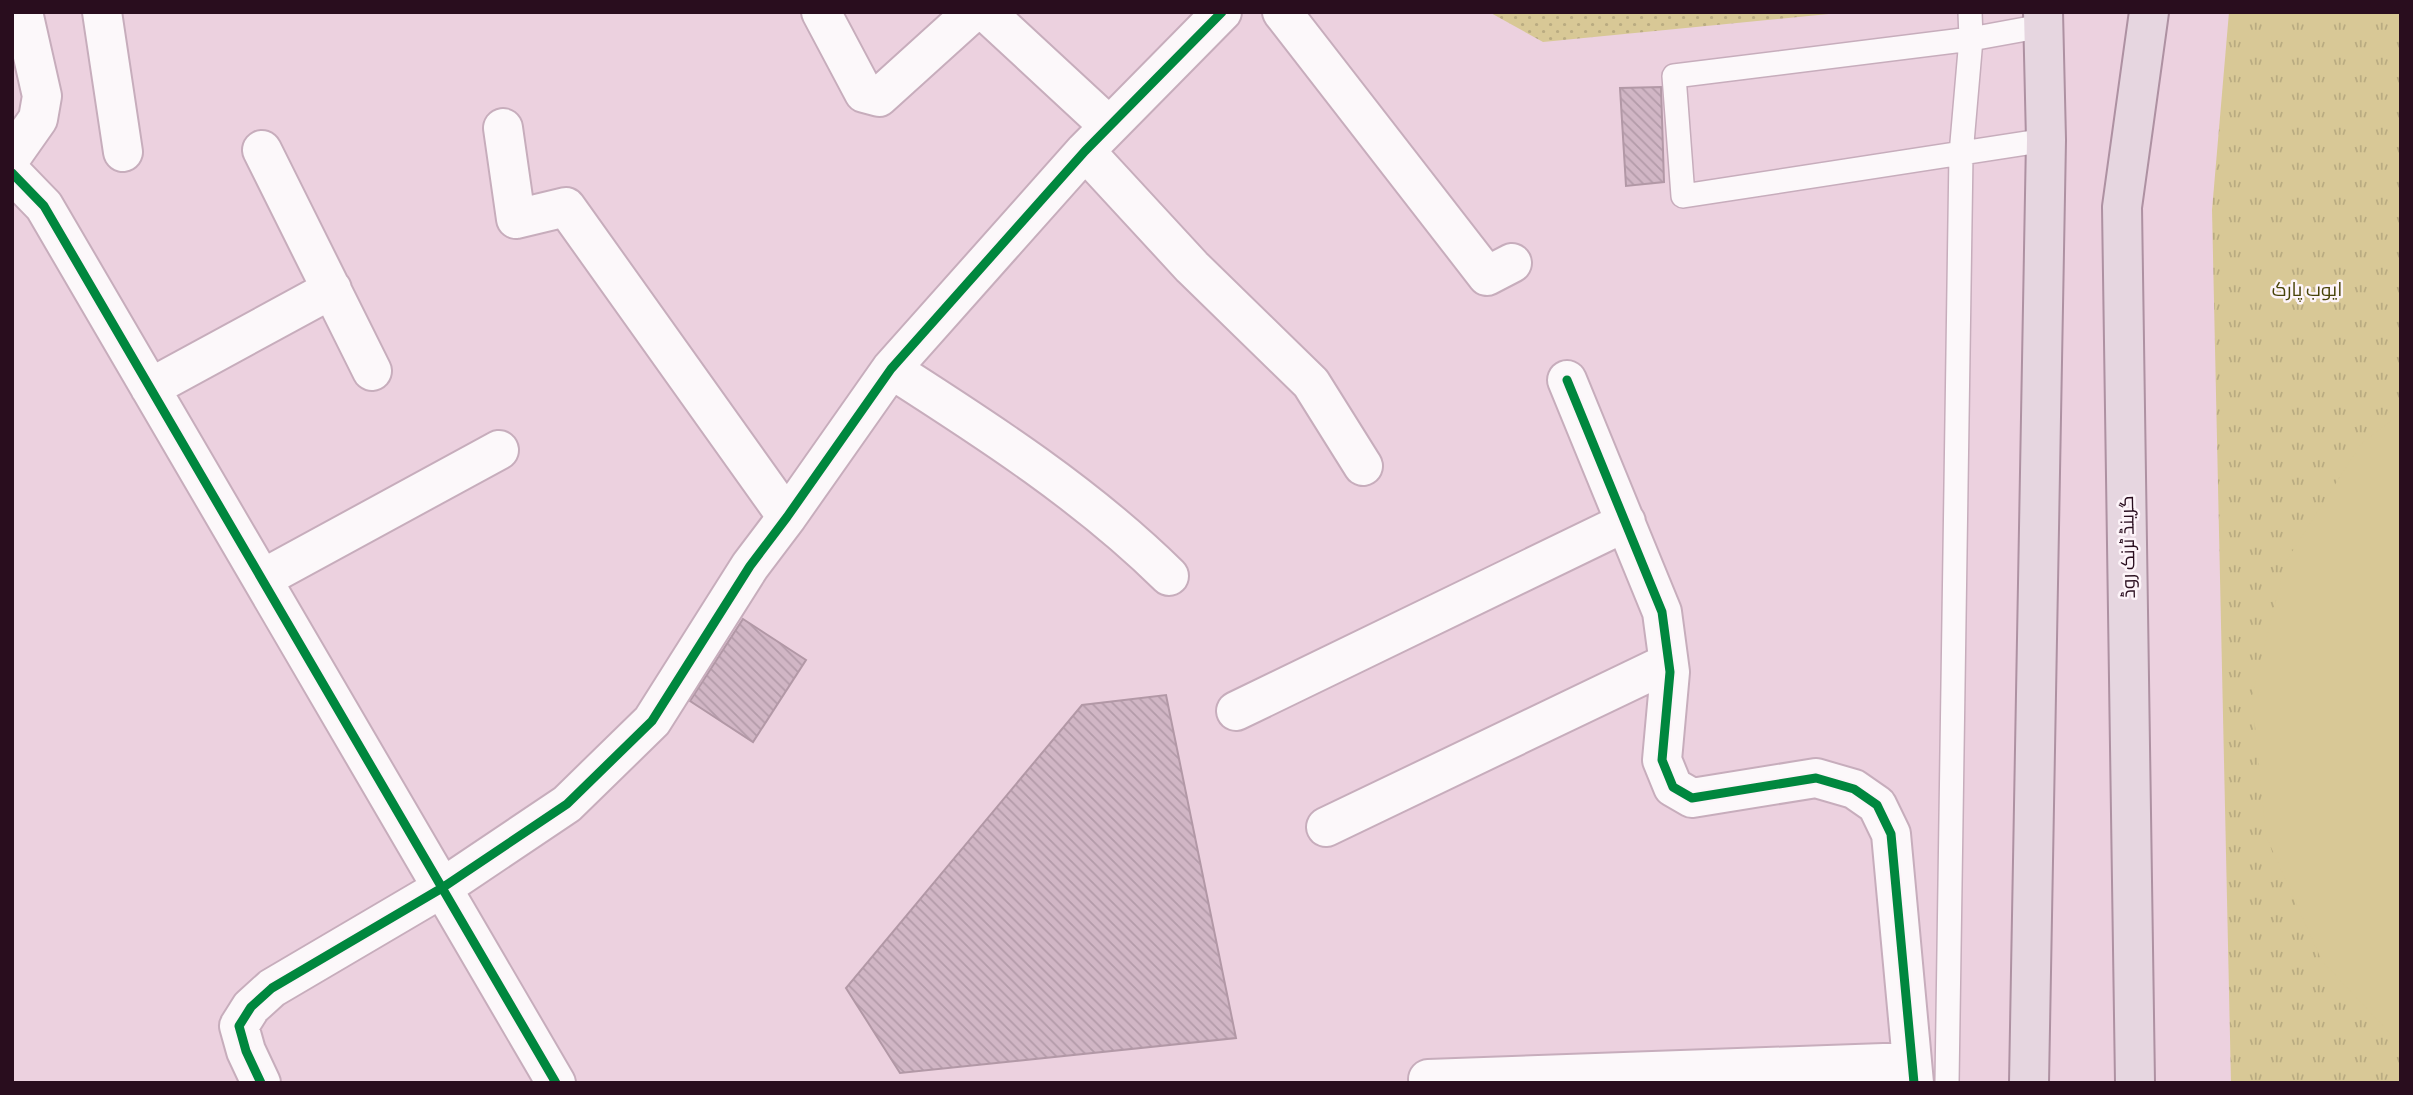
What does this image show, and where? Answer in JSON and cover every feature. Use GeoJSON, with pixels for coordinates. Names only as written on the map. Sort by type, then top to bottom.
{"type":"FeatureCollection","features":[{"type":"Feature","properties":{"kind":"highway","name":"گرینڈ ٹرنک روڈ"},"geometry":{"type":"LineString","coordinates":[[2135,1083],[2122,207],[2149,12]]}},
{"type":"Feature","properties":{"kind":"highway"},"geometry":{"type":"LineString","coordinates":[[2029,1083],[2046,140],[2042,19]]}},
{"type":"Feature","properties":{"kind":"street"},"geometry":{"type":"LineString","coordinates":[[12,156],[38,118],[43,96],[23,12]]}},
{"type":"Feature","properties":{"kind":"street"},"geometry":{"type":"LineString","coordinates":[[102,12],[123,152]]}},
{"type":"Feature","properties":{"kind":"street"},"geometry":{"type":"LineString","coordinates":[[821,12],[864,93],[879,97],[973,12]]}},
{"type":"Feature","properties":{"kind":"street"},"geometry":{"type":"LineString","coordinates":[[986,12],[1097,139],[1192,267],[1311,383],[1363,466]]}},
{"type":"Feature","properties":{"kind":"street"},"geometry":{"type":"LineString","coordinates":[[261,1083],[246,1051],[239,1026],[251,1007],[272,988],[442,888],[567,804],[652,721],[750,566],[788,517],[891,369],[1097,139],[1222,12]]}},
{"type":"Feature","properties":{"kind":"street"},"geometry":{"type":"LineString","coordinates":[[1282,12],[1487,276],[1512,263]]}},
{"type":"Feature","properties":{"kind":"street"},"geometry":{"type":"LineString","coordinates":[[503,128],[516,219],[566,207],[788,517]]}},
{"type":"Feature","properties":{"kind":"street"},"geometry":{"type":"LineString","coordinates":[[262,150],[372,371]]}},
{"type":"Feature","properties":{"kind":"street"},"geometry":{"type":"LineString","coordinates":[[12,173],[44,206],[555,1083]]}},
{"type":"Feature","properties":{"kind":"street"},"geometry":{"type":"LineString","coordinates":[[150,388],[332,289]]}},
{"type":"Feature","properties":{"kind":"street"},"geometry":{"type":"LineString","coordinates":[[891,369],[986,430],[1075,496],[1130,537],[1169,576]]}},
{"type":"Feature","properties":{"kind":"street"},"geometry":{"type":"LineString","coordinates":[[1427,1079],[1912,1072],[1891,834],[1877,805],[1854,789],[1815,778],[1692,798],[1672,786],[1662,760],[1670,672],[1662,612],[1567,380]]}},
{"type":"Feature","properties":{"kind":"street"},"geometry":{"type":"LineString","coordinates":[[262,579],[499,450]]}},
{"type":"Feature","properties":{"kind":"street"},"geometry":{"type":"LineString","coordinates":[[1236,711],[1626,522]]}},
{"type":"Feature","properties":{"kind":"street"},"geometry":{"type":"LineString","coordinates":[[1326,827],[1668,663]]}},
{"type":"Feature","properties":{"kind":"lane"},"geometry":{"type":"LineString","coordinates":[[1947,1083],[1961,154],[1971,39],[1970,12]]}},
{"type":"Feature","properties":{"kind":"lane"},"geometry":{"type":"LineString","coordinates":[[2042,19],[1971,39],[1674,76],[1683,196],[2046,140]]}},
{"type":"Feature","properties":{"kind":"green space"},"geometry":{"type":"Polygon","coordinates":[[[1489,12],[1849,12],[1543,42],[1489,12]]]}},
{"type":"Feature","properties":{"kind":"green space","name":"ایوب پارک"},"geometry":{"type":"Polygon","coordinates":[[[2229,12],[2401,12],[2401,1083],[2231,1083],[2212,210],[2229,12]]]}},
{"type":"Feature","properties":{"kind":"green space"},"geometry":{"type":"Polygon","coordinates":[[[2401,413],[2401,1045],[2322,961],[2266,836],[2252,696],[2286,561],[2361,444],[2401,413]]]}},
{"type":"Feature","properties":{"kind":"building"},"geometry":{"type":"Polygon","coordinates":[[[1661,87],[1664,182],[1626,186],[1620,88],[1661,87]]]}},
{"type":"Feature","properties":{"kind":"building"},"geometry":{"type":"Polygon","coordinates":[[[743,619],[806,660],[753,742],[690,701],[743,619]]]}},
{"type":"Feature","properties":{"kind":"building"},"geometry":{"type":"Polygon","coordinates":[[[1166,695],[1236,1038],[900,1073],[846,988],[1082,705],[1166,695]]]}},
{"type":"Feature","properties":{"kind":"cycle path"},"geometry":{"type":"LineString","coordinates":[[261,1083],[246,1051],[239,1026],[251,1007],[272,988],[442,888],[567,804],[652,721],[750,566],[891,369],[1085,151],[1222,12]]}},
{"type":"Feature","properties":{"kind":"cycle path"},"geometry":{"type":"LineString","coordinates":[[12,173],[44,206],[556,1083]]}},
{"type":"Feature","properties":{"kind":"cycle path"},"geometry":{"type":"LineString","coordinates":[[1567,380],[1662,612],[1670,672],[1662,760],[1673,787],[1692,798],[1816,778],[1854,789],[1877,805],[1891,834],[1914,1083]]}}]}
